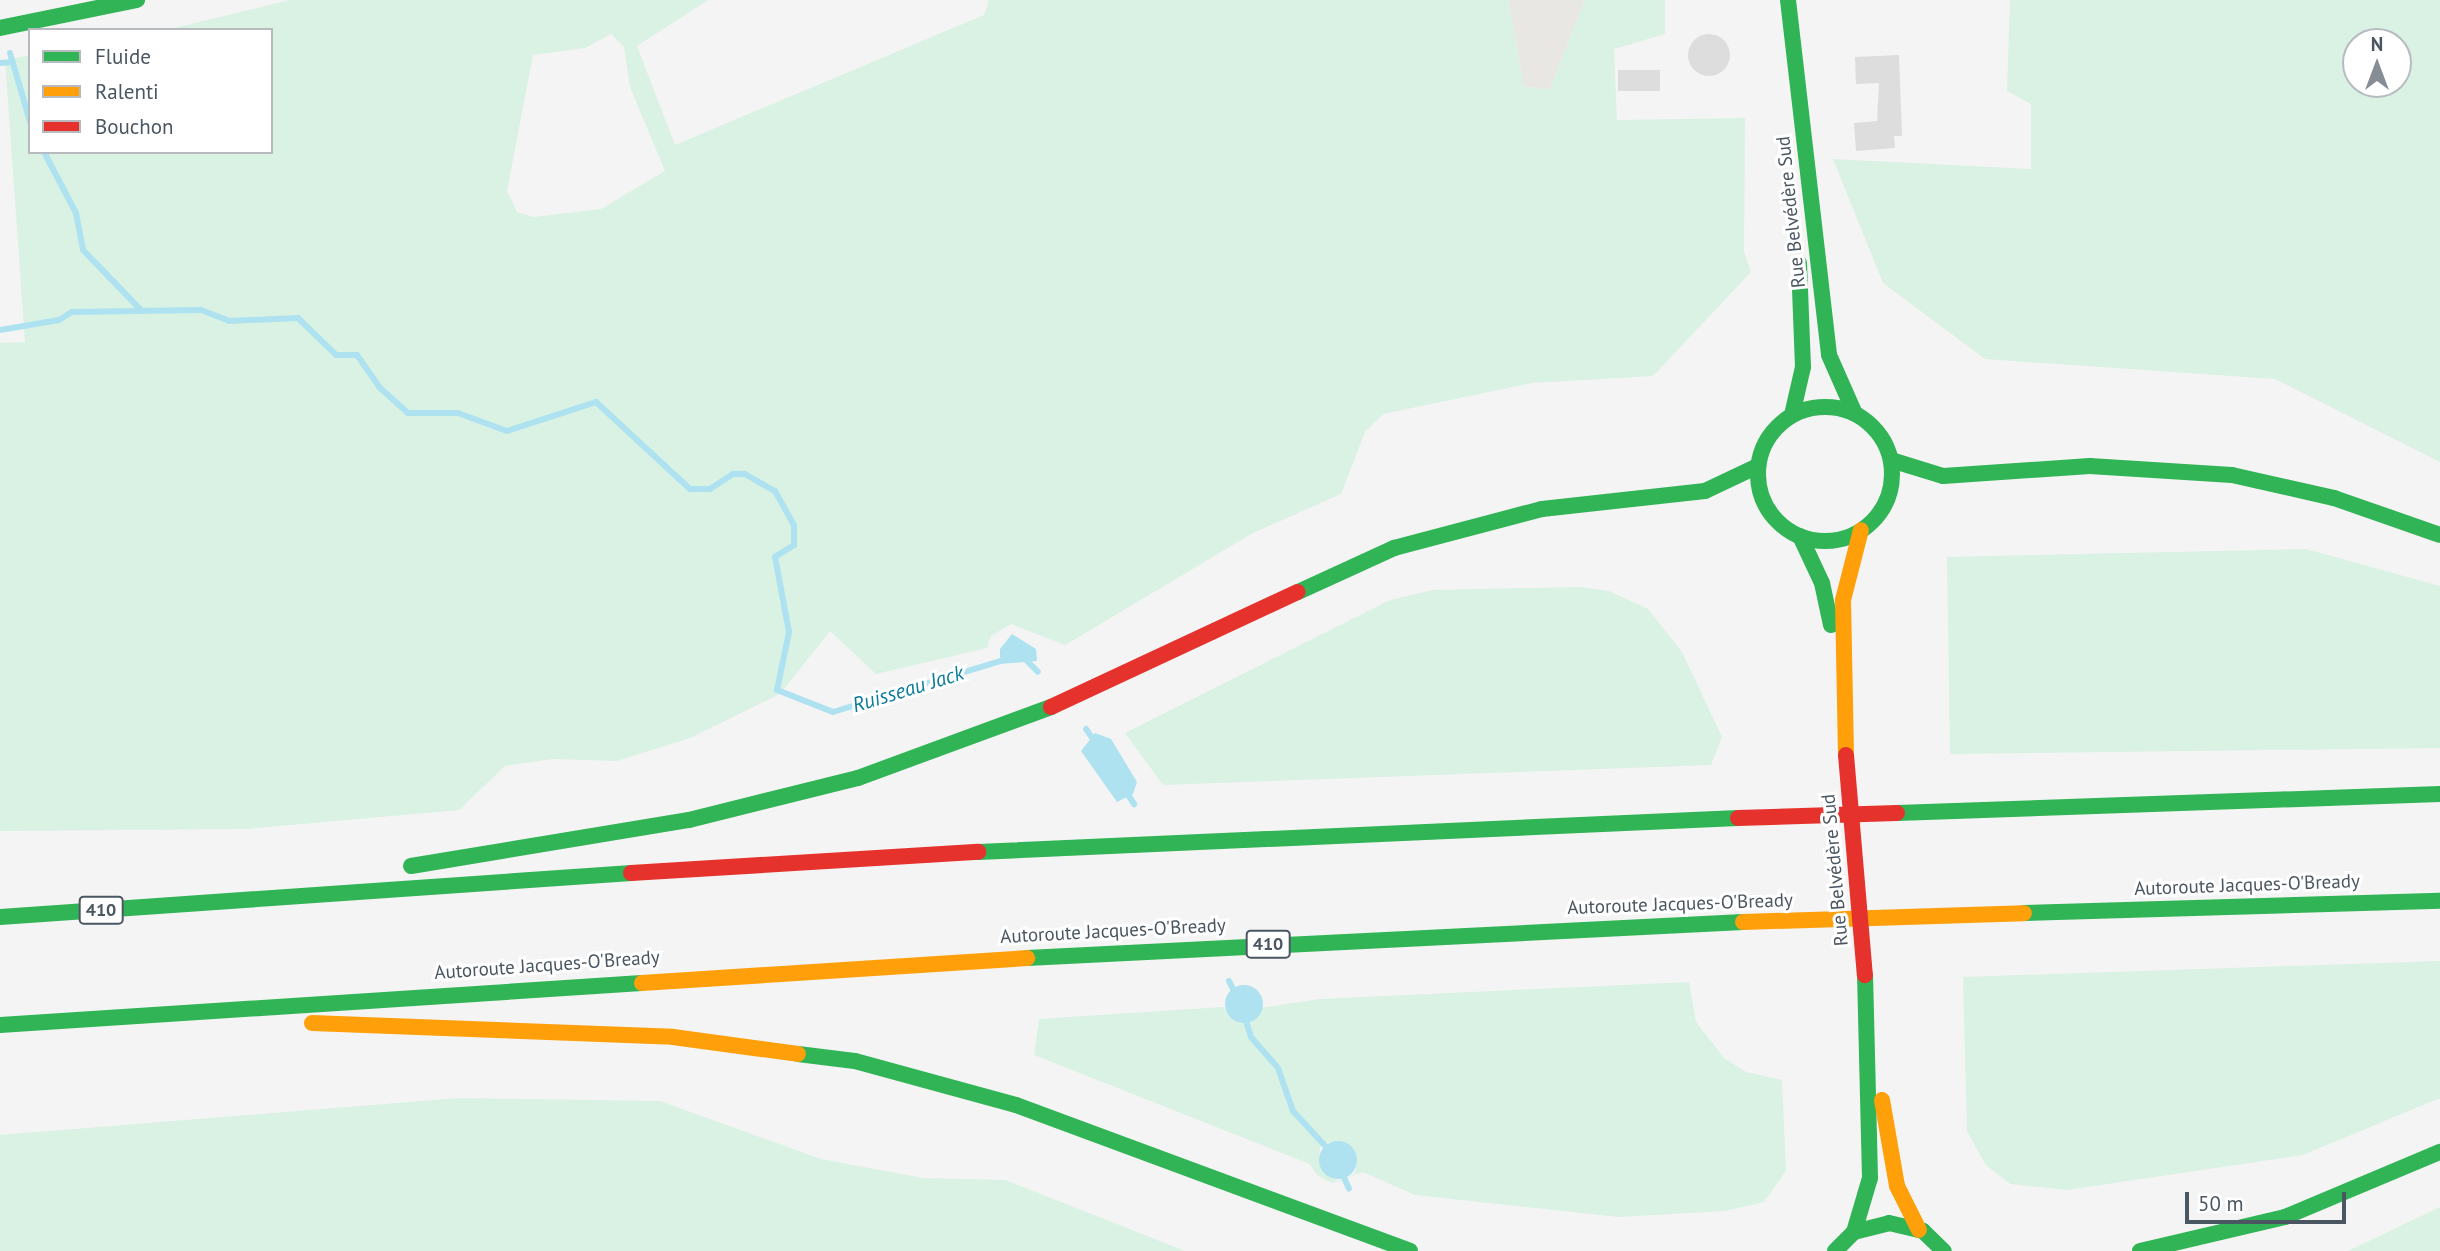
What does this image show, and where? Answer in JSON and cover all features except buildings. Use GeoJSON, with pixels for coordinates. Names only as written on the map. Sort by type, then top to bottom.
{"type":"FeatureCollection","features":[{"type":"Feature","properties":{"kind":"main road"},"geometry":{"type":"LineString","coordinates":[[0,28],[137,0]]}},
{"type":"Feature","properties":{"kind":"main road","name":"Rue Belvédère Sud"},"geometry":{"type":"LineString","coordinates":[[1787,0],[1829,355],[1855,414]]}},
{"type":"Feature","properties":{"kind":"main road","name":"Rue Belvédère Sud"},"geometry":{"type":"LineString","coordinates":[[1787,0],[1803,345],[1792,415]]}},
{"type":"Feature","properties":{"kind":"main road"},"geometry":{"type":"LineString","coordinates":[[1824,407],[1855,414],[1878,433],[1891,460],[1888,496],[1861,530],[1831,541],[1800,536],[1780,524],[1765,505],[1758,466],[1769,436],[1792,415],[1824,407]]}},
{"type":"Feature","properties":{"kind":"main road"},"geometry":{"type":"LineString","coordinates":[[1891,460],[1943,476],[2090,466],[2232,475],[2334,498],[2440,535]]}},
{"type":"Feature","properties":{"kind":"main road"},"geometry":{"type":"LineString","coordinates":[[396,868],[689,820],[850,780],[1027,718],[1325,576],[1401,545],[1514,514],[1705,491],[1758,466]]}},
{"type":"Feature","properties":{"kind":"main road","name":"Rue Belvédère Sud"},"geometry":{"type":"LineString","coordinates":[[1854,1232],[1870,1178],[1870,1045],[1842,691],[1844,587],[1861,530]]}},
{"type":"Feature","properties":{"kind":"main road","name":"Rue Belvédère Sud"},"geometry":{"type":"LineString","coordinates":[[1800,536],[1824,589],[1842,691]]}},
{"type":"Feature","properties":{"kind":"main road","name":"410"},"geometry":{"type":"LineString","coordinates":[[0,917],[1366,831],[2440,794]]}},
{"type":"Feature","properties":{"kind":"main road"},"geometry":{"type":"LineString","coordinates":[[168,905],[369,873]]}},
{"type":"Feature","properties":{"kind":"main road","name":"Autoroute Jacques-O'Bready"},"geometry":{"type":"LineString","coordinates":[[0,1025],[1182,948],[1806,920],[2440,901]]}},
{"type":"Feature","properties":{"kind":"main road"},"geometry":{"type":"LineString","coordinates":[[98,1018],[601,1033],[817,1053],[1005,1101],[1410,1251]]}},
{"type":"Feature","properties":{"kind":"main road","name":"Rue Belvédère Sud"},"geometry":{"type":"LineString","coordinates":[[1870,1045],[1895,1180],[1919,1230]]}},
{"type":"Feature","properties":{"kind":"main road"},"geometry":{"type":"LineString","coordinates":[[2140,1251],[2285,1217],[2440,1152]]}},
{"type":"Feature","properties":{"kind":"main road"},"geometry":{"type":"LineString","coordinates":[[1835,1251],[1854,1232],[1889,1223],[1919,1230],[1944,1251]]}},
{"type":"Feature","properties":{"kind":"shaded area"},"geometry":{"type":"Polygon","coordinates":[[[1508,0],[1585,0],[1550,89],[1524,87],[1508,0]]]}},
{"type":"Feature","properties":{"kind":"green space"},"geometry":{"type":"Polygon","coordinates":[[[290,0],[708,0],[637,46],[675,145],[984,15],[989,0],[1508,0],[1524,87],[1550,89],[1585,0],[1665,0],[1665,34],[1614,49],[1617,120],[1745,118],[1744,252],[1751,272],[1653,376],[1532,383],[1383,414],[1365,432],[1341,494],[1253,533],[1065,645],[1011,624],[991,636],[987,648],[876,674],[830,631],[780,694],[690,738],[617,761],[553,759],[505,766],[459,810],[247,829],[0,831],[0,343],[25,342],[5,60],[28,55],[28,154],[273,154],[273,28],[174,28],[290,0]],[[611,34],[585,48],[533,55],[507,191],[517,212],[534,217],[601,209],[665,171],[630,87],[624,47],[611,34]]]}},
{"type":"Feature","properties":{"kind":"green space"},"geometry":{"type":"Polygon","coordinates":[[[2010,0],[2440,0],[2440,462],[2275,379],[1985,359],[1883,283],[1833,159],[2031,169],[2031,104],[2007,91],[2010,0]]]}},
{"type":"Feature","properties":{"kind":"green space"},"geometry":{"type":"Polygon","coordinates":[[[2306,549],[2440,586],[2440,748],[1950,754],[1947,557],[2306,549]]]}},
{"type":"Feature","properties":{"kind":"green space"},"geometry":{"type":"Polygon","coordinates":[[[1580,587],[1609,591],[1648,609],[1682,652],[1722,737],[1711,765],[1163,785],[1125,733],[1390,600],[1433,590],[1580,587]]]}},
{"type":"Feature","properties":{"kind":"green space"},"geometry":{"type":"Polygon","coordinates":[[[2440,961],[2440,1098],[2303,1155],[2067,1190],[2010,1184],[1985,1164],[1967,1131],[1963,977],[2440,961]]]}},
{"type":"Feature","properties":{"kind":"green space"},"geometry":{"type":"Polygon","coordinates":[[[1689,982],[1696,1022],[1724,1058],[1746,1072],[1782,1080],[1786,1171],[1764,1202],[1725,1211],[1619,1217],[1415,1195],[1363,1172],[1348,1177],[1355,1173],[1357,1162],[1351,1149],[1328,1142],[1320,1147],[1319,1159],[1324,1171],[1338,1181],[1332,1183],[1317,1175],[1310,1164],[1034,1055],[1039,1019],[1223,1007],[1227,1013],[1320,999],[1689,982]]]}},
{"type":"Feature","properties":{"kind":"green space"},"geometry":{"type":"Polygon","coordinates":[[[459,1098],[660,1101],[821,1159],[923,1178],[1005,1180],[1185,1251],[0,1251],[0,1135],[459,1098]]]}},
{"type":"Feature","properties":{"kind":"green space"},"geometry":{"type":"Polygon","coordinates":[[[2440,1207],[2440,1251],[2348,1251],[2440,1207]]]}},
{"type":"Feature","properties":{"kind":"water"},"geometry":{"type":"Polygon","coordinates":[[[1012,634],[1036,649],[1037,661],[1000,664],[1000,649],[1012,634]]]}},
{"type":"Feature","properties":{"kind":"water"},"geometry":{"type":"Polygon","coordinates":[[[1095,733],[1111,739],[1137,782],[1133,794],[1117,802],[1081,751],[1095,733]]]}},
{"type":"Feature","properties":{"kind":"water"},"geometry":{"type":"Polygon","coordinates":[[[1244,985],[1257,991],[1263,1004],[1257,1017],[1244,1023],[1231,1017],[1225,1004],[1231,991],[1244,985]]]}},
{"type":"Feature","properties":{"kind":"water"},"geometry":{"type":"Polygon","coordinates":[[[1338,1141],[1352,1146],[1357,1160],[1352,1174],[1338,1179],[1324,1174],[1319,1160],[1324,1146],[1338,1141]]]}},
{"type":"Feature","properties":{"kind":"waterway","name":"Ruisseau Jack"},"geometry":{"type":"LineString","coordinates":[[10,53],[28,115]]}},
{"type":"Feature","properties":{"kind":"waterway"},"geometry":{"type":"LineString","coordinates":[[0,63],[12,62]]}},
{"type":"Feature","properties":{"kind":"waterway","name":"Ruisseau Jack"},"geometry":{"type":"LineString","coordinates":[[45,154],[76,213],[83,250],[142,311]]}},
{"type":"Feature","properties":{"kind":"waterway","name":"Ruisseau Jack"},"geometry":{"type":"LineString","coordinates":[[0,330],[59,320],[72,312],[201,310],[229,321],[298,318],[336,355],[357,355],[379,387],[408,413],[458,413],[507,431],[596,402],[690,489],[710,489],[733,474],[745,474],[775,491],[794,525],[794,545],[775,557],[789,632],[777,690],[833,712],[1004,660]]}},
{"type":"Feature","properties":{"kind":"waterway","name":"Ruisseau Jack"},"geometry":{"type":"LineString","coordinates":[[1025,659],[1038,672]]}},
{"type":"Feature","properties":{"kind":"waterway","name":"Ruisseau Jack"},"geometry":{"type":"LineString","coordinates":[[1086,729],[1095,742]]}},
{"type":"Feature","properties":{"kind":"waterway","name":"Ruisseau Jack"},"geometry":{"type":"LineString","coordinates":[[1125,790],[1134,804]]}},
{"type":"Feature","properties":{"kind":"waterway","name":"Ruisseau Jack"},"geometry":{"type":"LineString","coordinates":[[1229,981],[1236,995]]}},
{"type":"Feature","properties":{"kind":"waterway","name":"Ruisseau Jack"},"geometry":{"type":"LineString","coordinates":[[1244,1015],[1251,1037],[1278,1068],[1293,1111],[1327,1148]]}},
{"type":"Feature","properties":{"kind":"waterway","name":"Ruisseau Jack"},"geometry":{"type":"LineString","coordinates":[[1342,1173],[1349,1189]]}},
{"type":"Feature","properties":{"kind":"traffic: fast"},"geometry":{"type":"LineString","coordinates":[[0,28],[137,0]]}},
{"type":"Feature","properties":{"kind":"traffic: fast"},"geometry":{"type":"LineString","coordinates":[[1788,0],[1829,355],[1855,414]]}},
{"type":"Feature","properties":{"kind":"traffic: fast"},"geometry":{"type":"LineString","coordinates":[[1792,415],[1803,367],[1799,263]]}},
{"type":"Feature","properties":{"kind":"traffic: fast"},"geometry":{"type":"LineString","coordinates":[[1825,407],[1851,412],[1872,427],[1887,448],[1892,474],[1887,500],[1872,521],[1851,536],[1825,541],[1799,536],[1778,521],[1763,500],[1758,474],[1763,448],[1778,427],[1799,412],[1825,407]]}},
{"type":"Feature","properties":{"kind":"traffic: fast"},"geometry":{"type":"LineString","coordinates":[[1891,460],[1943,476],[2090,466],[2232,475],[2334,498],[2440,535]]}},
{"type":"Feature","properties":{"kind":"traffic: fast"},"geometry":{"type":"LineString","coordinates":[[1298,592],[1394,548],[1542,509],[1705,491],[1758,466]]}},
{"type":"Feature","properties":{"kind":"traffic: fast"},"geometry":{"type":"LineString","coordinates":[[1800,536],[1822,583],[1831,625]]}},
{"type":"Feature","properties":{"kind":"traffic: fast"},"geometry":{"type":"LineString","coordinates":[[411,866],[689,820],[858,778],[1051,707]]}},
{"type":"Feature","properties":{"kind":"traffic: fast"},"geometry":{"type":"LineString","coordinates":[[1897,813],[2440,794]]}},
{"type":"Feature","properties":{"kind":"traffic: fast"},"geometry":{"type":"LineString","coordinates":[[978,852],[1738,818]]}},
{"type":"Feature","properties":{"kind":"traffic: fast"},"geometry":{"type":"LineString","coordinates":[[0,917],[631,873]]}},
{"type":"Feature","properties":{"kind":"traffic: fast"},"geometry":{"type":"LineString","coordinates":[[2024,913],[2440,901]]}},
{"type":"Feature","properties":{"kind":"traffic: fast"},"geometry":{"type":"LineString","coordinates":[[1027,958],[1743,922]]}},
{"type":"Feature","properties":{"kind":"traffic: fast"},"geometry":{"type":"LineString","coordinates":[[1854,1232],[1870,1178],[1865,975]]}},
{"type":"Feature","properties":{"kind":"traffic: fast"},"geometry":{"type":"LineString","coordinates":[[0,1025],[642,983]]}},
{"type":"Feature","properties":{"kind":"traffic: fast"},"geometry":{"type":"LineString","coordinates":[[798,1054],[855,1061],[1016,1105],[1410,1251]]}},
{"type":"Feature","properties":{"kind":"traffic: fast"},"geometry":{"type":"LineString","coordinates":[[2140,1251],[2285,1217],[2440,1152]]}},
{"type":"Feature","properties":{"kind":"traffic: fast"},"geometry":{"type":"LineString","coordinates":[[1835,1251],[1854,1232],[1889,1223],[1923,1231],[1944,1251]]}},
{"type":"Feature","properties":{"kind":"traffic: slow"},"geometry":{"type":"LineString","coordinates":[[1846,755],[1843,600],[1861,530]]}},
{"type":"Feature","properties":{"kind":"traffic: slow"},"geometry":{"type":"LineString","coordinates":[[1743,922],[2024,913]]}},
{"type":"Feature","properties":{"kind":"traffic: slow"},"geometry":{"type":"LineString","coordinates":[[642,983],[1027,958]]}},
{"type":"Feature","properties":{"kind":"traffic: slow"},"geometry":{"type":"LineString","coordinates":[[312,1023],[673,1037],[798,1054]]}},
{"type":"Feature","properties":{"kind":"traffic: slow"},"geometry":{"type":"LineString","coordinates":[[1882,1100],[1897,1186],[1919,1230]]}},
{"type":"Feature","properties":{"kind":"traffic: jam"},"geometry":{"type":"LineString","coordinates":[[1051,707],[1298,592]]}},
{"type":"Feature","properties":{"kind":"traffic: jam"},"geometry":{"type":"LineString","coordinates":[[1846,755],[1865,975]]}},
{"type":"Feature","properties":{"kind":"traffic: jam"},"geometry":{"type":"LineString","coordinates":[[1738,818],[1897,813]]}},
{"type":"Feature","properties":{"kind":"traffic: jam"},"geometry":{"type":"LineString","coordinates":[[631,873],[978,852]]}}]}
